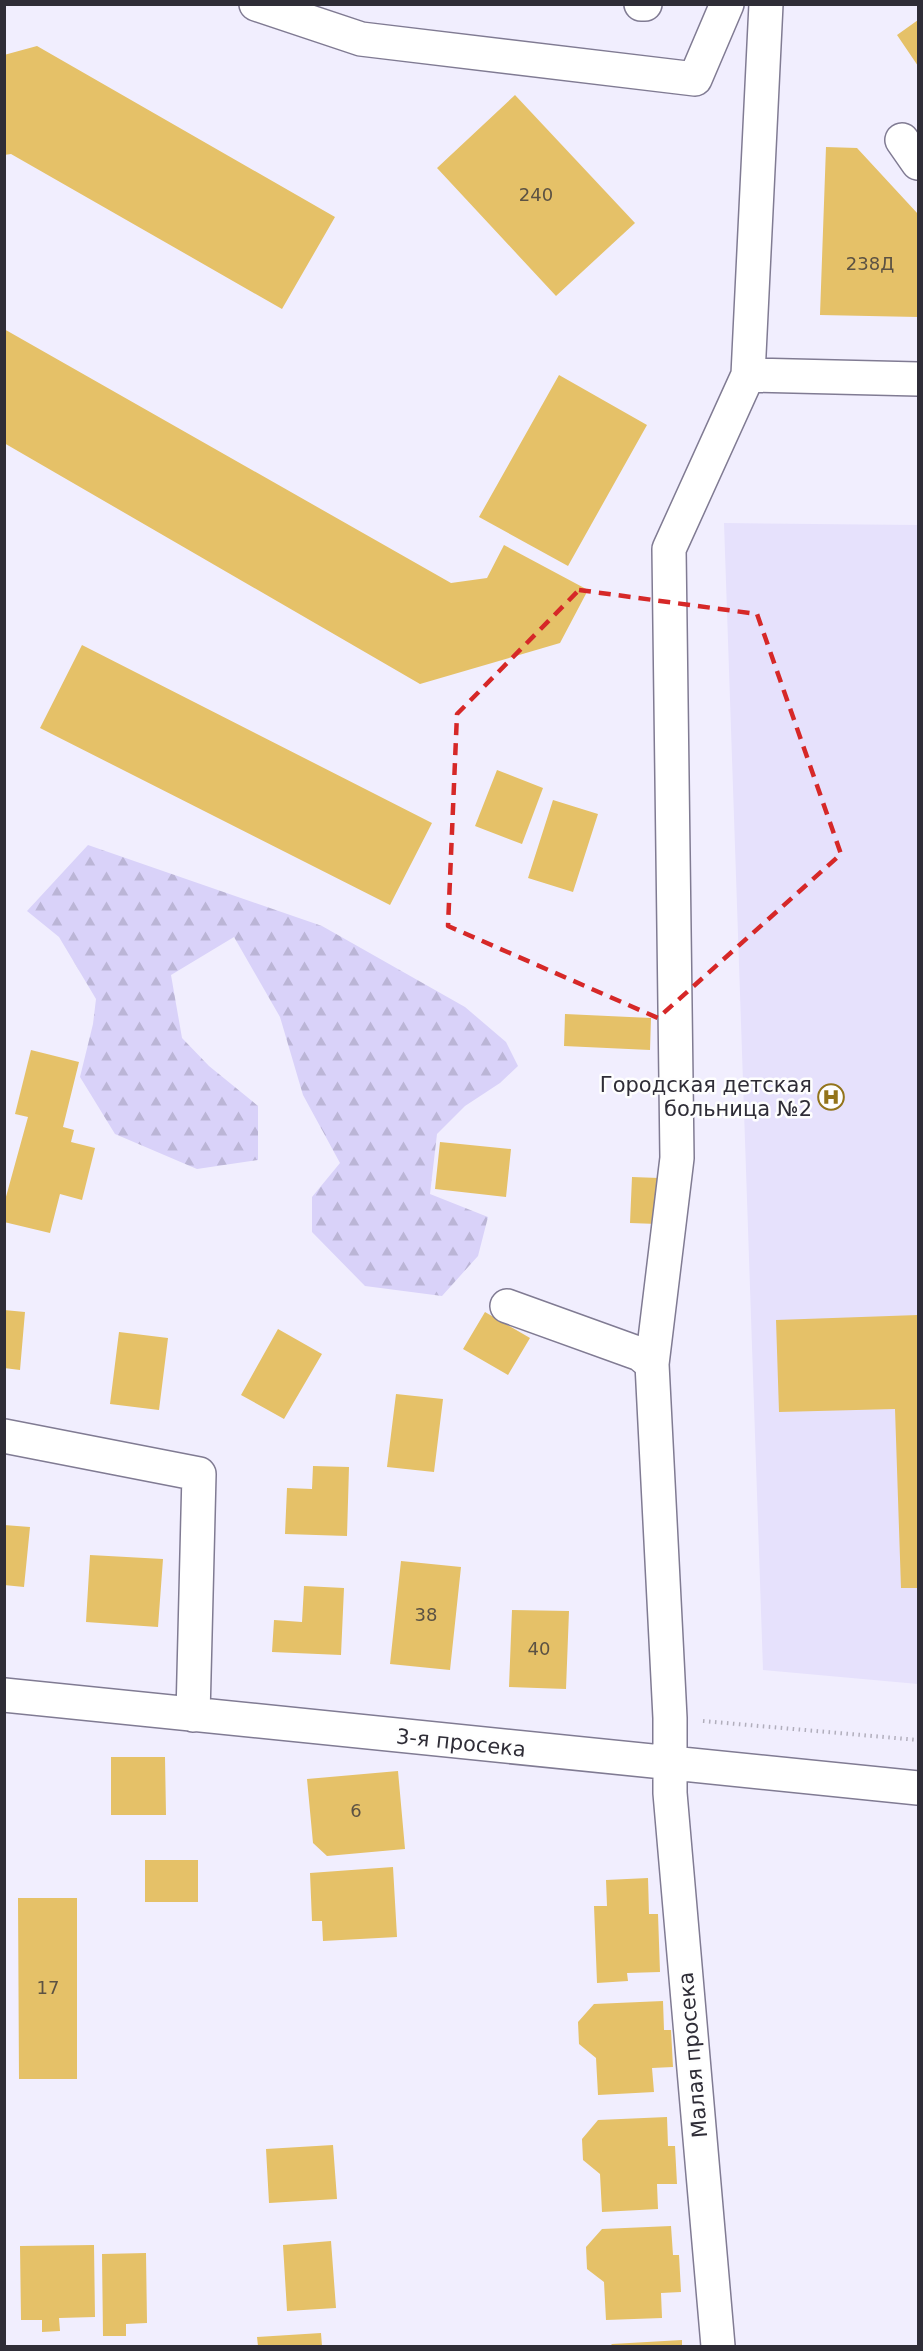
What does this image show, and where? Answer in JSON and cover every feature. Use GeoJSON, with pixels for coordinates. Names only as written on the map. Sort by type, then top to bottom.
{"type":"FeatureCollection","features":[{"type":"Feature","properties":{"kind":"street"},"geometry":{"type":"LineString","coordinates":[[256,4],[361,39],[695,79],[727,4]]}},
{"type":"Feature","properties":{"kind":"street"},"geometry":{"type":"LineString","coordinates":[[766,4],[748,375],[918,378]]}},
{"type":"Feature","properties":{"kind":"street","name":"Малая просека"},"geometry":{"type":"LineString","coordinates":[[718,2346],[671,1804],[670,1718],[652,1364],[677,1158],[669,549],[748,375]]}},
{"type":"Feature","properties":{"kind":"street"},"geometry":{"type":"LineString","coordinates":[[507,1306],[640,1354],[652,1364]]}},
{"type":"Feature","properties":{"kind":"street"},"geometry":{"type":"LineString","coordinates":[[4,1436],[199,1474],[193,1715]]}},
{"type":"Feature","properties":{"kind":"street","name":"3-я просека"},"geometry":{"type":"LineString","coordinates":[[4,1695],[918,1788]]}},
{"type":"Feature","properties":{"kind":"path"},"geometry":{"type":"LineString","coordinates":[[670,1718],[918,1740]]}},
{"type":"Feature","properties":{"kind":"highlighted area"},"geometry":{"type":"Polygon","coordinates":[[[579,590],[757,614],[841,854],[658,1018],[448,926],[457,714],[579,590]]]}},
{"type":"Feature","properties":{"kind":"shaded area","name":"Городская детская больница №2"},"geometry":{"type":"Polygon","coordinates":[[[724,523],[918,525],[918,1684],[763,1670],[724,523]]]}},
{"type":"Feature","properties":{"kind":"green space"},"geometry":{"type":"Polygon","coordinates":[[[88,845],[322,926],[465,1007],[506,1042],[518,1066],[500,1083],[465,1106],[437,1134],[430,1194],[488,1217],[478,1256],[442,1296],[365,1286],[312,1232],[312,1197],[340,1163],[303,1095],[280,1017],[234,937],[171,975],[182,1038],[209,1066],[258,1106],[258,1160],[197,1169],[115,1134],[80,1077],[93,1024],[96,999],[59,937],[27,911],[88,845]]]}},
{"type":"Feature","properties":{"kind":"building"},"geometry":{"type":"Polygon","coordinates":[[[918,20],[918,66],[897,35],[918,20]]]}},
{"type":"Feature","properties":{"kind":"building"},"geometry":{"type":"Polygon","coordinates":[[[37,46],[335,217],[282,309],[11,154],[4,155],[4,55],[37,46]]]}},
{"type":"Feature","properties":{"kind":"building"},"geometry":{"type":"Polygon","coordinates":[[[515,95],[635,223],[556,296],[437,168],[515,95]]]}},
{"type":"Feature","properties":{"kind":"building"},"geometry":{"type":"Polygon","coordinates":[[[826,147],[857,148],[918,214],[918,317],[820,315],[826,147]]]}},
{"type":"Feature","properties":{"kind":"building"},"geometry":{"type":"Polygon","coordinates":[[[4,329],[451,583],[487,578],[504,545],[588,590],[560,643],[420,684],[4,443],[4,329]]]}},
{"type":"Feature","properties":{"kind":"building"},"geometry":{"type":"Polygon","coordinates":[[[559,375],[647,425],[568,566],[479,517],[559,375]]]}},
{"type":"Feature","properties":{"kind":"building"},"geometry":{"type":"Polygon","coordinates":[[[82,645],[432,823],[390,905],[40,728],[82,645]]]}},
{"type":"Feature","properties":{"kind":"building"},"geometry":{"type":"Polygon","coordinates":[[[497,770],[543,788],[522,844],[475,826],[497,770]]]}},
{"type":"Feature","properties":{"kind":"building"},"geometry":{"type":"Polygon","coordinates":[[[553,800],[598,814],[573,892],[528,878],[553,800]]]}},
{"type":"Feature","properties":{"kind":"building"},"geometry":{"type":"Polygon","coordinates":[[[565,1014],[651,1018],[650,1050],[564,1046],[565,1014]]]}},
{"type":"Feature","properties":{"kind":"building"},"geometry":{"type":"Polygon","coordinates":[[[31,1050],[79,1062],[63,1127],[74,1130],[71,1142],[95,1148],[82,1200],[60,1194],[50,1233],[4,1222],[4,1204],[28,1117],[15,1114],[31,1050]]]}},
{"type":"Feature","properties":{"kind":"building"},"geometry":{"type":"Polygon","coordinates":[[[440,1142],[511,1149],[506,1197],[435,1189],[440,1142]]]}},
{"type":"Feature","properties":{"kind":"building"},"geometry":{"type":"Polygon","coordinates":[[[632,1177],[659,1178],[657,1224],[630,1223],[632,1177]]]}},
{"type":"Feature","properties":{"kind":"building"},"geometry":{"type":"Polygon","coordinates":[[[4,1310],[25,1312],[20,1370],[4,1368],[4,1310]]]}},
{"type":"Feature","properties":{"kind":"building"},"geometry":{"type":"Polygon","coordinates":[[[485,1312],[530,1338],[508,1375],[463,1349],[485,1312]]]}},
{"type":"Feature","properties":{"kind":"building"},"geometry":{"type":"Polygon","coordinates":[[[918,1315],[918,1588],[901,1588],[895,1409],[779,1412],[776,1320],[918,1315]]]}},
{"type":"Feature","properties":{"kind":"building"},"geometry":{"type":"Polygon","coordinates":[[[278,1329],[322,1354],[284,1419],[241,1395],[278,1329]]]}},
{"type":"Feature","properties":{"kind":"building"},"geometry":{"type":"Polygon","coordinates":[[[119,1332],[168,1338],[159,1410],[110,1404],[119,1332]]]}},
{"type":"Feature","properties":{"kind":"building"},"geometry":{"type":"Polygon","coordinates":[[[396,1394],[443,1399],[434,1472],[387,1467],[396,1394]]]}},
{"type":"Feature","properties":{"kind":"building"},"geometry":{"type":"Polygon","coordinates":[[[313,1466],[349,1467],[347,1536],[285,1534],[287,1488],[312,1489],[313,1466]]]}},
{"type":"Feature","properties":{"kind":"building"},"geometry":{"type":"Polygon","coordinates":[[[4,1525],[30,1527],[24,1587],[4,1585],[4,1525]]]}},
{"type":"Feature","properties":{"kind":"building"},"geometry":{"type":"Polygon","coordinates":[[[90,1555],[163,1559],[158,1627],[86,1622],[90,1555]]]}},
{"type":"Feature","properties":{"kind":"building"},"geometry":{"type":"Polygon","coordinates":[[[401,1561],[461,1567],[450,1670],[390,1664],[401,1561]]]}},
{"type":"Feature","properties":{"kind":"building"},"geometry":{"type":"Polygon","coordinates":[[[304,1586],[344,1588],[341,1655],[272,1652],[274,1620],[302,1622],[304,1586]]]}},
{"type":"Feature","properties":{"kind":"building"},"geometry":{"type":"Polygon","coordinates":[[[512,1610],[569,1611],[566,1689],[509,1687],[512,1610]]]}},
{"type":"Feature","properties":{"kind":"building"},"geometry":{"type":"Polygon","coordinates":[[[111,1757],[165,1757],[166,1815],[111,1815],[111,1757]]]}},
{"type":"Feature","properties":{"kind":"building"},"geometry":{"type":"Polygon","coordinates":[[[398,1771],[405,1849],[327,1856],[313,1843],[307,1779],[398,1771]]]}},
{"type":"Feature","properties":{"kind":"building"},"geometry":{"type":"Polygon","coordinates":[[[145,1860],[198,1860],[198,1902],[145,1902],[145,1860]]]}},
{"type":"Feature","properties":{"kind":"building"},"geometry":{"type":"Polygon","coordinates":[[[393,1867],[397,1937],[323,1941],[322,1921],[312,1921],[310,1873],[393,1867]]]}},
{"type":"Feature","properties":{"kind":"building"},"geometry":{"type":"Polygon","coordinates":[[[648,1878],[649,1914],[658,1914],[660,1972],[627,1973],[628,1981],[597,1983],[594,1906],[607,1906],[606,1880],[648,1878]]]}},
{"type":"Feature","properties":{"kind":"building"},"geometry":{"type":"Polygon","coordinates":[[[18,1898],[77,1898],[77,2079],[19,2079],[18,1898]]]}},
{"type":"Feature","properties":{"kind":"building"},"geometry":{"type":"Polygon","coordinates":[[[663,2001],[664,2030],[671,2030],[673,2067],[652,2068],[654,2092],[598,2095],[596,2058],[579,2044],[578,2022],[594,2004],[663,2001]]]}},
{"type":"Feature","properties":{"kind":"building"},"geometry":{"type":"Polygon","coordinates":[[[667,2117],[668,2146],[675,2146],[677,2184],[657,2184],[658,2209],[602,2212],[600,2174],[583,2160],[582,2139],[598,2120],[667,2117]]]}},
{"type":"Feature","properties":{"kind":"building"},"geometry":{"type":"Polygon","coordinates":[[[333,2145],[337,2199],[269,2203],[266,2149],[333,2145]]]}},
{"type":"Feature","properties":{"kind":"building"},"geometry":{"type":"Polygon","coordinates":[[[671,2226],[673,2255],[679,2255],[681,2292],[661,2293],[662,2318],[606,2320],[604,2282],[587,2269],[586,2247],[602,2229],[671,2226]]]}},
{"type":"Feature","properties":{"kind":"building"},"geometry":{"type":"Polygon","coordinates":[[[331,2241],[336,2308],[287,2311],[283,2245],[331,2241]]]}},
{"type":"Feature","properties":{"kind":"building"},"geometry":{"type":"Polygon","coordinates":[[[94,2245],[95,2317],[59,2318],[60,2331],[42,2332],[42,2320],[21,2320],[20,2246],[94,2245]]]}},
{"type":"Feature","properties":{"kind":"building"},"geometry":{"type":"Polygon","coordinates":[[[146,2253],[147,2323],[126,2324],[126,2336],[103,2336],[102,2254],[146,2253]]]}},
{"type":"Feature","properties":{"kind":"building"},"geometry":{"type":"Polygon","coordinates":[[[321,2333],[322,2346],[258,2346],[257,2337],[321,2333]]]}},
{"type":"Feature","properties":{"kind":"building"},"geometry":{"type":"Polygon","coordinates":[[[682,2340],[682,2346],[610,2346],[612,2344],[682,2340]]]}},
{"type":"Feature","properties":{"kind":"place","name":"Городская детская больница №2"},"geometry":{"type":"Point","coordinates":[831,1097]}}]}
